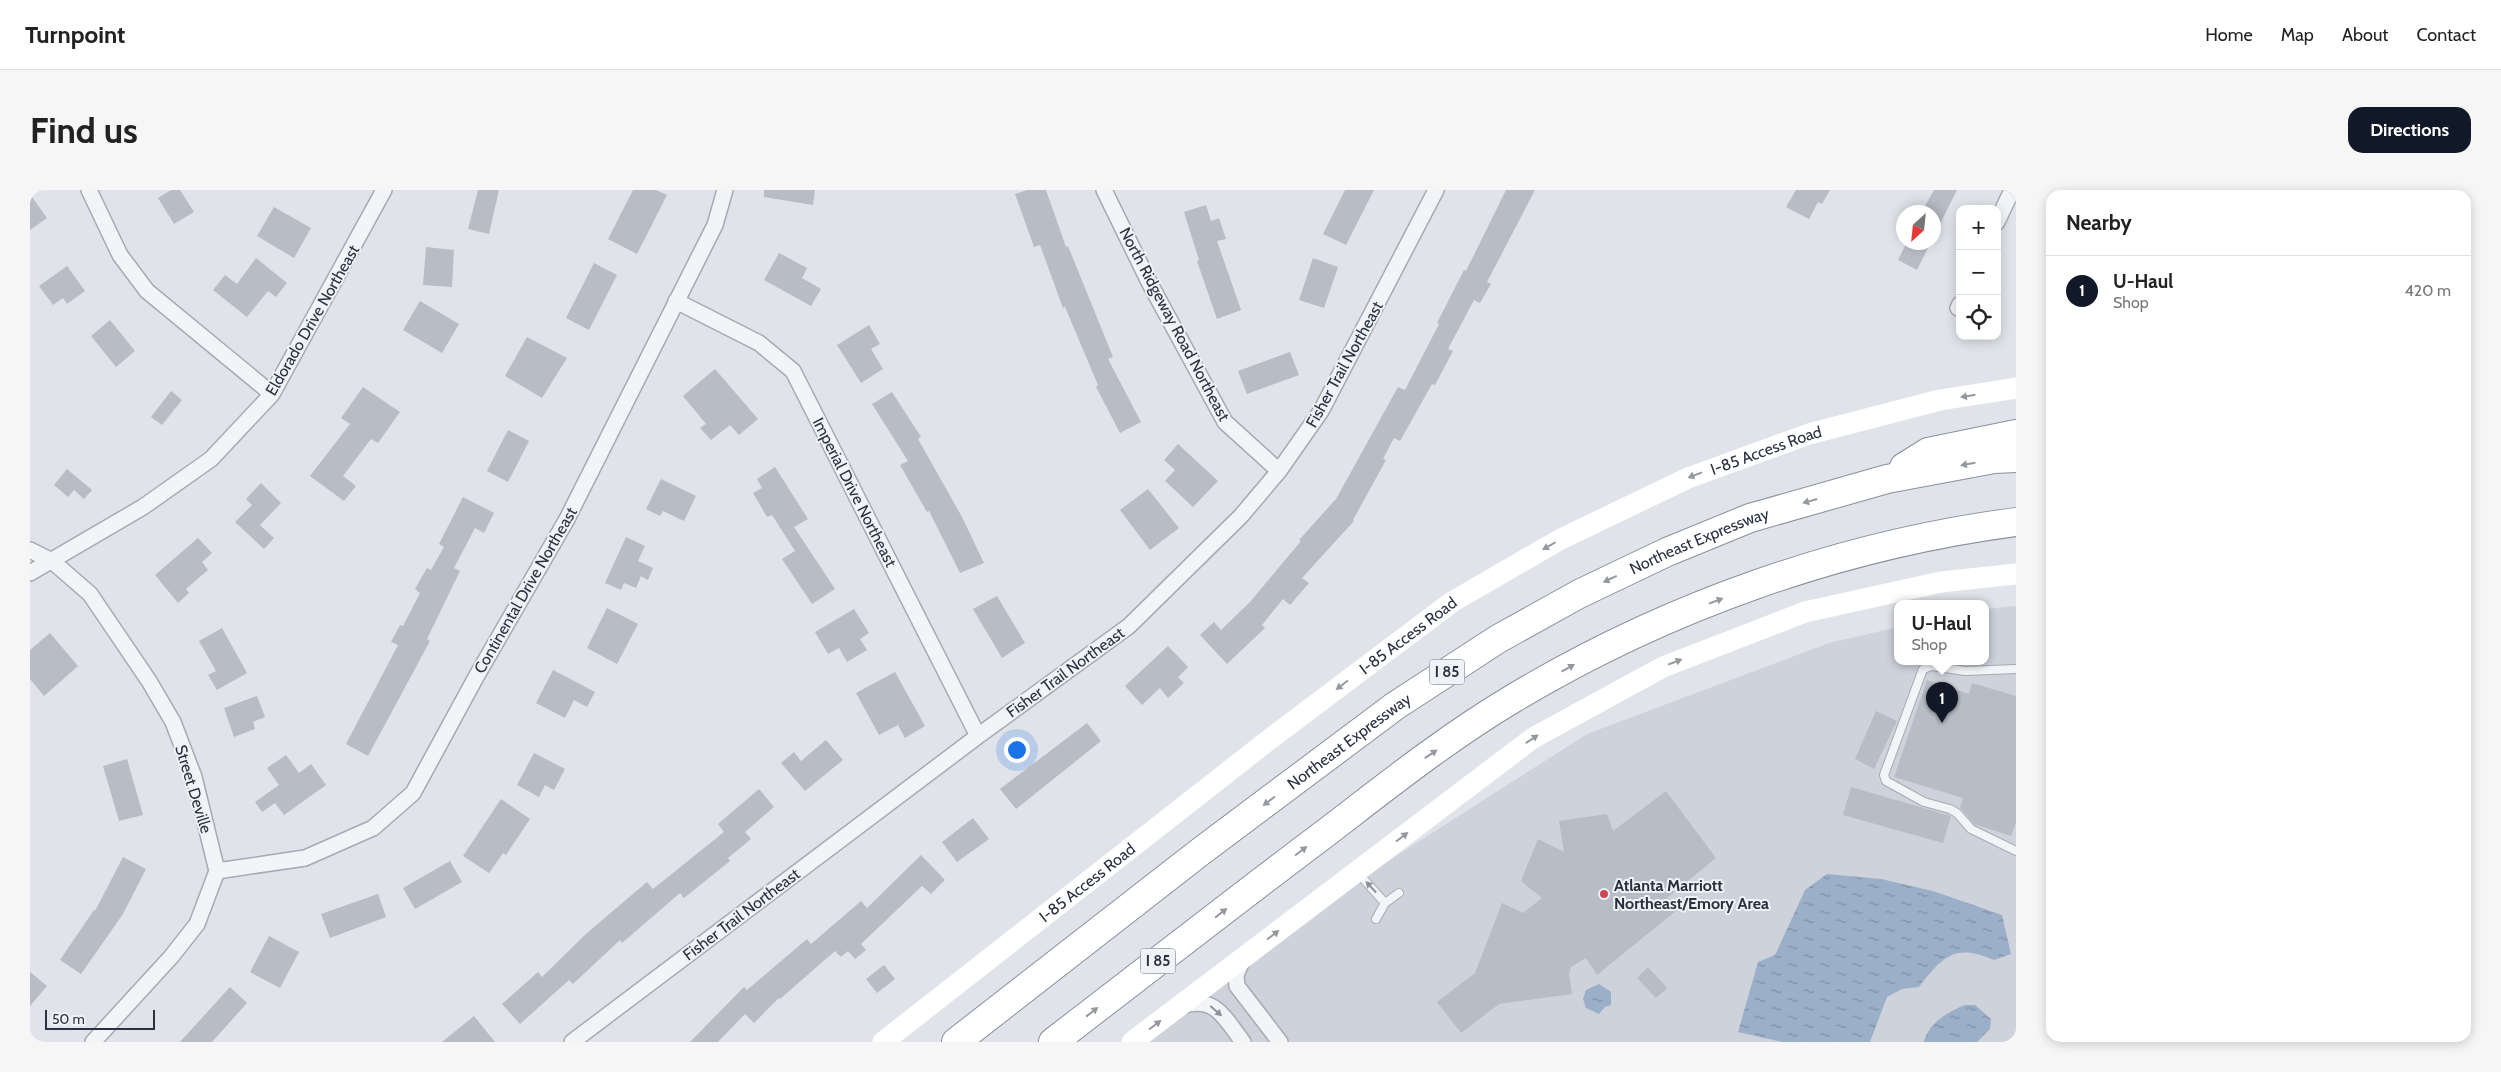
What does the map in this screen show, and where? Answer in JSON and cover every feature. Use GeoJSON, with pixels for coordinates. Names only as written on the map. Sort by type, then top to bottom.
{"type":"FeatureCollection","features":[{"type":"Feature","properties":{"kind":"highway"},"geometry":{"type":"LineString","coordinates":[[1887,479],[1928,452],[2016,434]]}},
{"type":"Feature","properties":{"kind":"highway","name":"Northeast Expressway"},"geometry":{"type":"LineString","coordinates":[[956,1042],[1200,852],[1395,706],[1498,638],[1579,594],[1667,552],[1750,518],[1887,479],[1994,459],[2016,458]]}},
{"type":"Feature","properties":{"kind":"highway","name":"I 85"},"geometry":{"type":"LineString","coordinates":[[1053,1042],[1408,769],[1512,699],[1577,662],[1671,618],[1813,567],[1895,544],[1980,527],[2016,522]]}},
{"type":"Feature","properties":{"kind":"highway"},"geometry":{"type":"LineString","coordinates":[[1980,527],[2016,533]]}},
{"type":"Feature","properties":{"kind":"main road","name":"I-85 Access Road"},"geometry":{"type":"LineString","coordinates":[[883,1042],[1270,739],[1461,597],[1569,535],[1688,478],[1761,450],[1864,418],[1940,400],[2016,388]]}},
{"type":"Feature","properties":{"kind":"main road"},"geometry":{"type":"LineString","coordinates":[[1132,1042],[1533,738],[1663,667],[1806,612],[1941,582],[2016,574]]}},
{"type":"Feature","properties":{"kind":"street"},"geometry":{"type":"LineString","coordinates":[[89,190],[120,255],[147,291],[272,394]]}},
{"type":"Feature","properties":{"kind":"street","name":"Eldorado Drive Northeast"},"geometry":{"type":"LineString","coordinates":[[30,573],[41,565],[52,562],[143,507],[211,460],[272,394],[384,190]]}},
{"type":"Feature","properties":{"kind":"street","name":"Continental Drive Northeast"},"geometry":{"type":"LineString","coordinates":[[217,872],[305,858],[373,828],[413,793],[476,677],[567,519],[715,225],[725,190]]}},
{"type":"Feature","properties":{"kind":"street","name":"North Ridgeway Road Northeast"},"geometry":{"type":"LineString","coordinates":[[1104,190],[1149,282],[1225,422],[1279,470]]}},
{"type":"Feature","properties":{"kind":"street","name":"Fisher Trail Northeast"},"geometry":{"type":"LineString","coordinates":[[572,1042],[978,736],[1129,626],[1241,516],[1279,470],[1321,411],[1436,190]]}},
{"type":"Feature","properties":{"kind":"street"},"geometry":{"type":"LineString","coordinates":[[2001,213],[2012,190]]}},
{"type":"Feature","properties":{"kind":"street","name":"Imperial Drive Northeast"},"geometry":{"type":"LineString","coordinates":[[676,301],[759,343],[793,371],[978,736]]}},
{"type":"Feature","properties":{"kind":"street","name":"Street Deville"},"geometry":{"type":"LineString","coordinates":[[30,550],[52,562],[90,594],[149,681],[173,722],[194,778],[217,872]]}},
{"type":"Feature","properties":{"kind":"street"},"geometry":{"type":"LineString","coordinates":[[93,1042],[171,958],[198,924],[217,872]]}},
{"type":"Feature","properties":{"kind":"street"},"geometry":{"type":"LineString","coordinates":[[1244,958],[1236,975],[1237,986],[1280,1042]]}},
{"type":"Feature","properties":{"kind":"street"},"geometry":{"type":"LineString","coordinates":[[1178,1007],[1200,1002],[1213,1006],[1243,1042]]}},
{"type":"Feature","properties":{"kind":"lane"},"geometry":{"type":"LineString","coordinates":[[2016,668],[1965,671],[1932,666],[1923,669],[1884,775],[1886,781],[1899,790],[1924,802],[1950,809],[1971,828],[2016,851]]}},
{"type":"Feature","properties":{"kind":"lane"},"geometry":{"type":"LineString","coordinates":[[1356,872],[1385,903]]}},
{"type":"Feature","properties":{"kind":"lane"},"geometry":{"type":"LineString","coordinates":[[1376,919],[1385,903],[1399,893]]}},
{"type":"Feature","properties":{"kind":"shaded area"},"geometry":{"type":"Polygon","coordinates":[[[2016,606],[2016,1042],[1122,1042],[1191,987],[1587,734],[1829,643],[1894,628],[1894,665],[1989,665],[1989,609],[2016,606]]]}},
{"type":"Feature","properties":{"kind":"water"},"geometry":{"type":"Polygon","coordinates":[[[1827,874],[1881,879],[1933,891],[2002,915],[2011,954],[1994,960],[1981,955],[1959,953],[1943,960],[1919,987],[1902,989],[1887,997],[1870,1042],[1782,1042],[1738,1032],[1758,962],[1775,955],[1805,890],[1827,874]]]}},
{"type":"Feature","properties":{"kind":"water"},"geometry":{"type":"Polygon","coordinates":[[[1599,984],[1611,992],[1611,1005],[1605,1007],[1599,1014],[1586,1008],[1583,999],[1586,990],[1599,984]]]}},
{"type":"Feature","properties":{"kind":"water"},"geometry":{"type":"Polygon","coordinates":[[[1965,1005],[1975,1005],[1991,1019],[1990,1029],[1977,1042],[1924,1042],[1930,1029],[1940,1019],[1965,1005]]]}},
{"type":"Feature","properties":{"kind":"building"},"geometry":{"type":"Polygon","coordinates":[[[171,190],[180,190],[194,212],[174,224],[158,198],[171,190]]]}},
{"type":"Feature","properties":{"kind":"building"},"geometry":{"type":"Polygon","coordinates":[[[478,190],[499,190],[489,234],[468,229],[478,190]]]}},
{"type":"Feature","properties":{"kind":"building"},"geometry":{"type":"Polygon","coordinates":[[[633,190],[656,190],[667,195],[637,254],[608,239],[633,190]]]}},
{"type":"Feature","properties":{"kind":"building"},"geometry":{"type":"Polygon","coordinates":[[[764,190],[815,190],[813,205],[764,197],[764,190]]]}},
{"type":"Feature","properties":{"kind":"building"},"geometry":{"type":"Polygon","coordinates":[[[1027,190],[1046,190],[1066,247],[1068,246],[1113,357],[1108,359],[1141,422],[1120,433],[1096,387],[1098,385],[1065,307],[1063,308],[1040,245],[1034,247],[1015,194],[1027,190]]]}},
{"type":"Feature","properties":{"kind":"building"},"geometry":{"type":"Polygon","coordinates":[[[1345,190],[1374,190],[1346,245],[1323,234],[1345,190]]]}},
{"type":"Feature","properties":{"kind":"building"},"geometry":{"type":"Polygon","coordinates":[[[1506,190],[1535,190],[1487,282],[1491,284],[1480,303],[1474,300],[1448,349],[1453,351],[1435,385],[1432,384],[1400,441],[1394,438],[1383,459],[1386,460],[1354,521],[1302,578],[1309,583],[1290,605],[1283,599],[1262,625],[1265,628],[1227,664],[1200,635],[1214,622],[1221,630],[1250,602],[1301,541],[1299,540],[1336,499],[1398,387],[1405,390],[1439,324],[1437,323],[1464,270],[1466,271],[1506,190]]]}},
{"type":"Feature","properties":{"kind":"building"},"geometry":{"type":"Polygon","coordinates":[[[1796,190],[1830,190],[1822,204],[1818,202],[1809,219],[1786,207],[1796,190]]]}},
{"type":"Feature","properties":{"kind":"building"},"geometry":{"type":"Polygon","coordinates":[[[1934,190],[1957,190],[1941,222],[1941,205],[1926,205],[1934,190]]]}},
{"type":"Feature","properties":{"kind":"building"},"geometry":{"type":"Polygon","coordinates":[[[30,194],[47,218],[30,230],[30,194]]]}},
{"type":"Feature","properties":{"kind":"building"},"geometry":{"type":"Polygon","coordinates":[[[1206,205],[1211,221],[1219,218],[1226,239],[1217,241],[1241,310],[1217,319],[1197,261],[1199,260],[1184,212],[1206,205]]]}},
{"type":"Feature","properties":{"kind":"building"},"geometry":{"type":"Polygon","coordinates":[[[274,207],[311,228],[294,258],[257,236],[274,207]]]}},
{"type":"Feature","properties":{"kind":"building"},"geometry":{"type":"Polygon","coordinates":[[[426,247],[454,250],[452,287],[423,285],[426,247]]]}},
{"type":"Feature","properties":{"kind":"building"},"geometry":{"type":"Polygon","coordinates":[[[1903,250],[1927,250],[1917,270],[1898,260],[1903,250]]]}},
{"type":"Feature","properties":{"kind":"building"},"geometry":{"type":"Polygon","coordinates":[[[779,253],[807,268],[802,278],[821,289],[811,306],[764,280],[779,253]]]}},
{"type":"Feature","properties":{"kind":"building"},"geometry":{"type":"Polygon","coordinates":[[[256,258],[287,283],[276,297],[268,291],[247,317],[213,290],[225,275],[237,284],[256,258]]]}},
{"type":"Feature","properties":{"kind":"building"},"geometry":{"type":"Polygon","coordinates":[[[1313,258],[1338,267],[1324,308],[1299,300],[1313,258]]]}},
{"type":"Feature","properties":{"kind":"building"},"geometry":{"type":"Polygon","coordinates":[[[594,263],[617,275],[589,330],[566,318],[594,263]]]}},
{"type":"Feature","properties":{"kind":"building"},"geometry":{"type":"Polygon","coordinates":[[[67,266],[85,291],[67,304],[63,298],[53,305],[39,286],[67,266]]]}},
{"type":"Feature","properties":{"kind":"building"},"geometry":{"type":"Polygon","coordinates":[[[420,301],[459,324],[442,353],[403,330],[420,301]]]}},
{"type":"Feature","properties":{"kind":"building"},"geometry":{"type":"Polygon","coordinates":[[[110,320],[135,351],[116,367],[91,336],[110,320]]]}},
{"type":"Feature","properties":{"kind":"building"},"geometry":{"type":"Polygon","coordinates":[[[869,325],[880,344],[871,349],[883,369],[861,383],[837,345],[869,325]]]}},
{"type":"Feature","properties":{"kind":"building"},"geometry":{"type":"Polygon","coordinates":[[[527,337],[567,358],[542,398],[505,376],[527,337]]]}},
{"type":"Feature","properties":{"kind":"building"},"geometry":{"type":"Polygon","coordinates":[[[1290,352],[1299,375],[1247,394],[1238,371],[1290,352]]]}},
{"type":"Feature","properties":{"kind":"building"},"geometry":{"type":"Polygon","coordinates":[[[715,369],[758,419],[739,435],[730,425],[711,440],[700,428],[706,424],[683,396],[715,369]]]}},
{"type":"Feature","properties":{"kind":"building"},"geometry":{"type":"Polygon","coordinates":[[[363,387],[400,412],[378,443],[371,439],[343,476],[356,486],[344,501],[310,476],[350,424],[341,418],[363,387]]]}},
{"type":"Feature","properties":{"kind":"building"},"geometry":{"type":"Polygon","coordinates":[[[171,391],[182,400],[162,425],[151,417],[171,391]]]}},
{"type":"Feature","properties":{"kind":"building"},"geometry":{"type":"Polygon","coordinates":[[[892,392],[921,437],[918,439],[962,517],[984,563],[960,573],[929,511],[927,512],[900,465],[908,461],[872,404],[892,392]]]}},
{"type":"Feature","properties":{"kind":"building"},"geometry":{"type":"Polygon","coordinates":[[[508,430],[529,441],[508,482],[487,471],[508,430]]]}},
{"type":"Feature","properties":{"kind":"building"},"geometry":{"type":"Polygon","coordinates":[[[1178,444],[1218,481],[1193,507],[1165,481],[1175,470],[1164,460],[1178,444]]]}},
{"type":"Feature","properties":{"kind":"building"},"geometry":{"type":"Polygon","coordinates":[[[775,467],[808,519],[794,527],[835,589],[812,604],[782,559],[795,551],[772,515],[767,517],[753,493],[762,488],[757,479],[775,467]]]}},
{"type":"Feature","properties":{"kind":"building"},"geometry":{"type":"Polygon","coordinates":[[[67,469],[92,490],[84,499],[74,490],[68,497],[54,485],[67,469]]]}},
{"type":"Feature","properties":{"kind":"building"},"geometry":{"type":"Polygon","coordinates":[[[661,479],[696,496],[684,521],[663,511],[660,516],[646,509],[661,479]]]}},
{"type":"Feature","properties":{"kind":"building"},"geometry":{"type":"Polygon","coordinates":[[[261,483],[281,503],[260,525],[274,538],[264,549],[235,522],[252,505],[246,499],[261,483]]]}},
{"type":"Feature","properties":{"kind":"building"},"geometry":{"type":"Polygon","coordinates":[[[1148,489],[1179,528],[1150,550],[1120,510],[1148,489]]]}},
{"type":"Feature","properties":{"kind":"building"},"geometry":{"type":"Polygon","coordinates":[[[463,497],[494,513],[484,533],[475,528],[454,568],[460,571],[427,639],[430,641],[368,756],[346,744],[398,645],[391,642],[400,625],[403,626],[420,593],[415,589],[427,568],[431,570],[444,547],[439,544],[463,497]]]}},
{"type":"Feature","properties":{"kind":"building"},"geometry":{"type":"Polygon","coordinates":[[[626,537],[645,546],[638,561],[653,568],[648,580],[641,576],[636,588],[624,583],[621,590],[605,583],[626,537]]]}},
{"type":"Feature","properties":{"kind":"building"},"geometry":{"type":"Polygon","coordinates":[[[198,538],[212,553],[202,562],[208,570],[186,589],[189,593],[178,603],[155,575],[198,538]]]}},
{"type":"Feature","properties":{"kind":"building"},"geometry":{"type":"Polygon","coordinates":[[[997,596],[1025,643],[1002,658],[973,609],[997,596]]]}},
{"type":"Feature","properties":{"kind":"building"},"geometry":{"type":"Polygon","coordinates":[[[607,608],[638,624],[617,664],[587,648],[607,608]]]}},
{"type":"Feature","properties":{"kind":"building"},"geometry":{"type":"Polygon","coordinates":[[[854,609],[869,633],[860,639],[867,650],[847,662],[839,648],[828,654],[815,632],[854,609]]]}},
{"type":"Feature","properties":{"kind":"building"},"geometry":{"type":"Polygon","coordinates":[[[222,628],[247,673],[217,690],[208,675],[216,671],[199,641],[222,628]]]}},
{"type":"Feature","properties":{"kind":"building"},"geometry":{"type":"Polygon","coordinates":[[[50,633],[78,666],[44,696],[30,679],[30,650],[50,633]]]}},
{"type":"Feature","properties":{"kind":"building"},"geometry":{"type":"Polygon","coordinates":[[[1168,646],[1188,667],[1178,677],[1184,683],[1168,698],[1160,688],[1142,705],[1125,686],[1168,646]]]}},
{"type":"Feature","properties":{"kind":"building"},"geometry":{"type":"Polygon","coordinates":[[[553,670],[595,692],[587,707],[574,700],[565,718],[536,703],[553,670]]]}},
{"type":"Feature","properties":{"kind":"building"},"geometry":{"type":"Polygon","coordinates":[[[895,672],[925,726],[905,738],[898,725],[879,735],[856,693],[895,672]]]}},
{"type":"Feature","properties":{"kind":"building"},"geometry":{"type":"Polygon","coordinates":[[[1927,680],[1969,694],[1972,683],[2016,696],[2016,822],[2011,836],[1974,824],[1960,808],[1963,798],[1894,777],[1927,680]]]}},
{"type":"Feature","properties":{"kind":"building"},"geometry":{"type":"Polygon","coordinates":[[[257,696],[265,717],[253,722],[255,729],[234,737],[224,708],[257,696]]]}},
{"type":"Feature","properties":{"kind":"building"},"geometry":{"type":"Polygon","coordinates":[[[1876,711],[1897,721],[1874,769],[1855,759],[1876,711]]]}},
{"type":"Feature","properties":{"kind":"building"},"geometry":{"type":"Polygon","coordinates":[[[1087,723],[1101,741],[1016,809],[1000,789],[1087,723]]]}},
{"type":"Feature","properties":{"kind":"building"},"geometry":{"type":"Polygon","coordinates":[[[826,740],[843,760],[805,791],[781,763],[794,752],[801,761],[826,740]]]}},
{"type":"Feature","properties":{"kind":"building"},"geometry":{"type":"Polygon","coordinates":[[[534,753],[565,769],[554,790],[545,785],[539,797],[517,785],[534,753]]]}},
{"type":"Feature","properties":{"kind":"building"},"geometry":{"type":"Polygon","coordinates":[[[286,755],[299,773],[311,764],[326,785],[284,815],[275,803],[262,812],[255,802],[279,785],[267,768],[286,755]]]}},
{"type":"Feature","properties":{"kind":"building"},"geometry":{"type":"Polygon","coordinates":[[[127,759],[143,815],[119,821],[103,766],[127,759]]]}},
{"type":"Feature","properties":{"kind":"building"},"geometry":{"type":"Polygon","coordinates":[[[1851,787],[1951,816],[1943,843],[1843,815],[1851,787]]]}},
{"type":"Feature","properties":{"kind":"building"},"geometry":{"type":"Polygon","coordinates":[[[759,789],[774,807],[745,832],[751,839],[728,858],[730,861],[684,898],[680,893],[622,943],[620,940],[573,984],[569,980],[520,1024],[502,1004],[538,972],[542,977],[587,933],[647,882],[653,889],[724,832],[718,824],[759,789]]]}},
{"type":"Feature","properties":{"kind":"building","name":"Atlanta Marriott Northeast/Emory Area"},"geometry":{"type":"Polygon","coordinates":[[[1666,791],[1716,858],[1667,898],[1677,910],[1597,975],[1586,958],[1571,967],[1569,974],[1572,994],[1499,1004],[1461,1033],[1437,1002],[1475,973],[1502,903],[1523,913],[1542,898],[1521,881],[1538,839],[1564,852],[1559,821],[1607,814],[1613,831],[1666,791]]]}},
{"type":"Feature","properties":{"kind":"building"},"geometry":{"type":"Polygon","coordinates":[[[501,799],[530,819],[506,855],[503,853],[489,873],[463,856],[501,799]]]}},
{"type":"Feature","properties":{"kind":"building"},"geometry":{"type":"Polygon","coordinates":[[[973,818],[989,839],[957,862],[942,842],[973,818]]]}},
{"type":"Feature","properties":{"kind":"building"},"geometry":{"type":"Polygon","coordinates":[[[921,855],[945,880],[931,894],[922,886],[861,944],[866,950],[855,959],[848,951],[841,957],[835,951],[779,998],[754,1023],[745,1014],[718,1042],[690,1042],[744,987],[747,990],[807,939],[811,944],[861,901],[867,908],[921,855]]]}},
{"type":"Feature","properties":{"kind":"building"},"geometry":{"type":"Polygon","coordinates":[[[123,857],[146,869],[123,914],[81,974],[60,960],[95,911],[123,857]]]}},
{"type":"Feature","properties":{"kind":"building"},"geometry":{"type":"Polygon","coordinates":[[[450,861],[462,882],[415,909],[403,888],[450,861]]]}},
{"type":"Feature","properties":{"kind":"building"},"geometry":{"type":"Polygon","coordinates":[[[378,894],[386,917],[330,938],[321,914],[378,894]]]}},
{"type":"Feature","properties":{"kind":"building"},"geometry":{"type":"Polygon","coordinates":[[[269,936],[299,952],[280,988],[250,972],[269,936]]]}},
{"type":"Feature","properties":{"kind":"building"},"geometry":{"type":"Polygon","coordinates":[[[884,965],[895,979],[877,993],[866,979],[884,965]]]}},
{"type":"Feature","properties":{"kind":"building"},"geometry":{"type":"Polygon","coordinates":[[[1648,967],[1667,988],[1656,998],[1637,978],[1648,967]]]}},
{"type":"Feature","properties":{"kind":"building"},"geometry":{"type":"Polygon","coordinates":[[[30,972],[47,986],[30,1006],[30,972]]]}},
{"type":"Feature","properties":{"kind":"building"},"geometry":{"type":"Polygon","coordinates":[[[230,987],[247,1003],[212,1042],[180,1042],[230,987]]]}},
{"type":"Feature","properties":{"kind":"building"},"geometry":{"type":"Polygon","coordinates":[[[474,1016],[495,1042],[442,1042],[474,1016]]]}},
{"type":"Feature","properties":{"kind":"place","name":"U-Haul"},"geometry":{"type":"Point","coordinates":[1942,723]}},
{"type":"Feature","properties":{"kind":"place","name":"Atlanta Marriott Northeast/Emory Area"},"geometry":{"type":"Point","coordinates":[1604,894]}}]}
